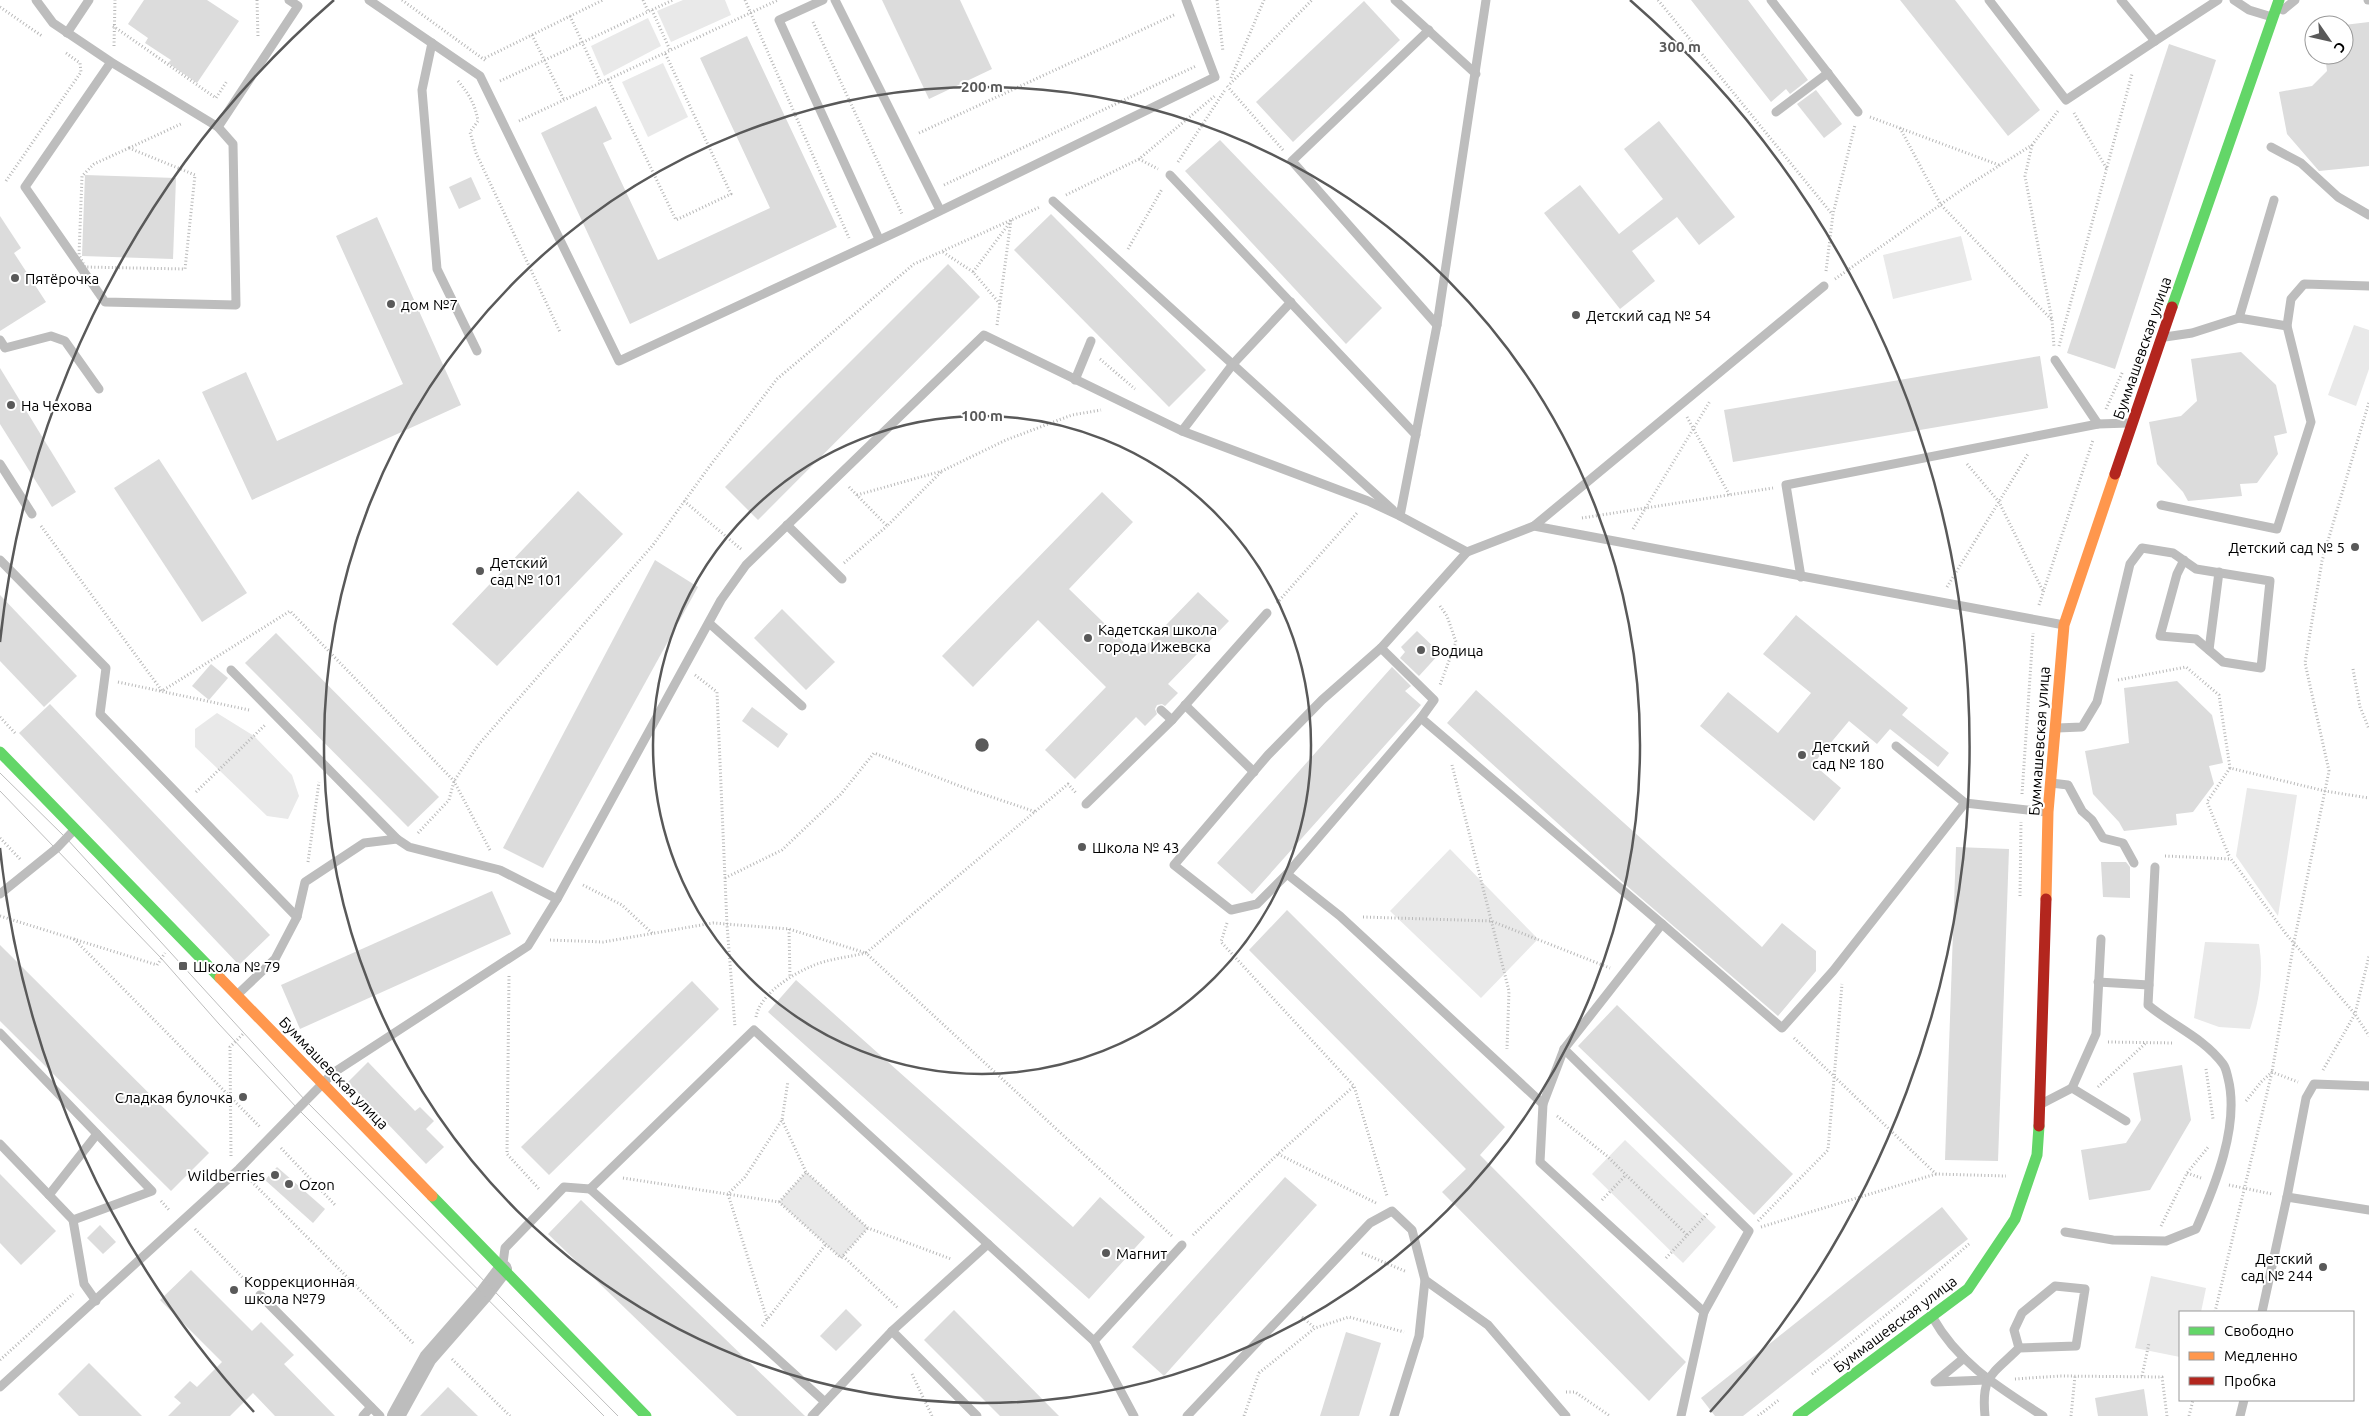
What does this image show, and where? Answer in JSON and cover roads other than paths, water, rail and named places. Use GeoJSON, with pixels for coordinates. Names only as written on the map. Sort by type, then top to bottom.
{"type":"FeatureCollection","features":[{"type":"Feature","properties":{"kind":"street","name":"Буммашевская улица"},"geometry":{"type":"LineString","coordinates":[[1798,1416],[1968,1289],[2015,1219],[2037,1155],[2041,1104],[2048,812],[2064,625],[2279,0]]}},
{"type":"Feature","properties":{"kind":"street","name":"Буммашевская улица"},"geometry":{"type":"LineString","coordinates":[[0,752],[646,1416]]}},
{"type":"Feature","properties":{"kind":"street"},"geometry":{"type":"LineString","coordinates":[[396,1416],[428,1358],[484,1294],[503,1269]]}},
{"type":"Feature","properties":{"kind":"lane"},"geometry":{"type":"LineString","coordinates":[[36,0],[53,23],[113,63],[218,127],[233,144],[236,305],[105,302],[25,187],[113,63]]}},
{"type":"Feature","properties":{"kind":"lane"},"geometry":{"type":"LineString","coordinates":[[67,32],[89,0]]}},
{"type":"Feature","properties":{"kind":"lane"},"geometry":{"type":"LineString","coordinates":[[218,127],[298,6],[289,0]]}},
{"type":"Feature","properties":{"kind":"lane"},"geometry":{"type":"LineString","coordinates":[[369,0],[480,76],[620,361],[856,250],[877,235],[940,210],[1215,78],[1186,0]]}},
{"type":"Feature","properties":{"kind":"lane"},"geometry":{"type":"LineString","coordinates":[[823,0],[779,20],[877,235]]}},
{"type":"Feature","properties":{"kind":"lane"},"geometry":{"type":"LineString","coordinates":[[835,0],[940,210]]}},
{"type":"Feature","properties":{"kind":"lane"},"geometry":{"type":"LineString","coordinates":[[1395,0],[1476,74]]}},
{"type":"Feature","properties":{"kind":"lane"},"geometry":{"type":"LineString","coordinates":[[1400,516],[1436,325],[1486,0]]}},
{"type":"Feature","properties":{"kind":"lane"},"geometry":{"type":"LineString","coordinates":[[1771,0],[1858,112]]}},
{"type":"Feature","properties":{"kind":"lane"},"geometry":{"type":"LineString","coordinates":[[1989,0],[2066,100],[2218,0]]}},
{"type":"Feature","properties":{"kind":"lane"},"geometry":{"type":"LineString","coordinates":[[2121,0],[2155,41]]}},
{"type":"Feature","properties":{"kind":"lane"},"geometry":{"type":"LineString","coordinates":[[2234,0],[2248,10],[2274,17],[2295,0]]}},
{"type":"Feature","properties":{"kind":"lane"},"geometry":{"type":"LineString","coordinates":[[1429,30],[1292,161],[1436,325]]}},
{"type":"Feature","properties":{"kind":"lane"},"geometry":{"type":"LineString","coordinates":[[432,43],[422,90],[436,269],[477,351]]}},
{"type":"Feature","properties":{"kind":"lane"},"geometry":{"type":"LineString","coordinates":[[1776,112],[1828,73]]}},
{"type":"Feature","properties":{"kind":"lane"},"geometry":{"type":"LineString","coordinates":[[2271,147],[2300,164],[2338,197],[2369,215]]}},
{"type":"Feature","properties":{"kind":"lane"},"geometry":{"type":"LineString","coordinates":[[1170,175],[1416,435]]}},
{"type":"Feature","properties":{"kind":"lane"},"geometry":{"type":"LineString","coordinates":[[2239,318],[2274,200]]}},
{"type":"Feature","properties":{"kind":"lane"},"geometry":{"type":"LineString","coordinates":[[1053,201],[1400,516]]}},
{"type":"Feature","properties":{"kind":"lane"},"geometry":{"type":"LineString","coordinates":[[2161,505],[2277,529],[2311,422],[2287,326],[2291,299],[2304,284],[2369,286]]}},
{"type":"Feature","properties":{"kind":"lane"},"geometry":{"type":"LineString","coordinates":[[1381,648],[1434,700],[1421,718],[1288,874],[1257,904],[1231,910],[1174,865],[1254,772],[1322,700],[1381,648],[1467,552],[1534,526],[1824,286]]}},
{"type":"Feature","properties":{"kind":"lane"},"geometry":{"type":"LineString","coordinates":[[1182,431],[1233,364],[1291,302]]}},
{"type":"Feature","properties":{"kind":"lane"},"geometry":{"type":"LineString","coordinates":[[2162,337],[2192,333],[2239,318],[2287,326]]}},
{"type":"Feature","properties":{"kind":"lane"},"geometry":{"type":"LineString","coordinates":[[0,1388],[239,1169],[333,1073],[528,946],[557,900],[721,600],[752,558],[984,335],[1182,431],[1368,501],[1467,552]]}},
{"type":"Feature","properties":{"kind":"lane"},"geometry":{"type":"LineString","coordinates":[[0,340],[5,348],[51,336],[65,341],[99,389]]}},
{"type":"Feature","properties":{"kind":"lane"},"geometry":{"type":"LineString","coordinates":[[1075,380],[1091,341]]}},
{"type":"Feature","properties":{"kind":"lane"},"geometry":{"type":"LineString","coordinates":[[2055,360],[2098,424]]}},
{"type":"Feature","properties":{"kind":"lane"},"geometry":{"type":"LineString","coordinates":[[1801,577],[1786,485],[2098,424],[2132,423]]}},
{"type":"Feature","properties":{"kind":"lane"},"geometry":{"type":"LineString","coordinates":[[0,464],[32,514]]}},
{"type":"Feature","properties":{"kind":"lane"},"geometry":{"type":"LineString","coordinates":[[787,525],[842,579]]}},
{"type":"Feature","properties":{"kind":"lane"},"geometry":{"type":"LineString","coordinates":[[1534,526],[1938,603],[2064,625]]}},
{"type":"Feature","properties":{"kind":"lane"},"geometry":{"type":"LineString","coordinates":[[2054,728],[2082,727],[2096,702],[2130,564],[2142,548],[2173,553],[2184,560],[2196,568],[2270,581],[2261,668],[2224,662],[2196,639],[2160,636],[2177,574],[2184,560]]}},
{"type":"Feature","properties":{"kind":"lane"},"geometry":{"type":"LineString","coordinates":[[0,560],[106,668],[100,714],[297,916]]}},
{"type":"Feature","properties":{"kind":"lane"},"geometry":{"type":"LineString","coordinates":[[2209,650],[2219,572]]}},
{"type":"Feature","properties":{"kind":"lane"},"geometry":{"type":"LineString","coordinates":[[1086,804],[1172,720],[1268,613]]}},
{"type":"Feature","properties":{"kind":"lane"},"geometry":{"type":"LineString","coordinates":[[709,623],[802,706]]}},
{"type":"Feature","properties":{"kind":"lane"},"geometry":{"type":"LineString","coordinates":[[231,670],[397,839],[409,848],[500,870],[557,900]]}},
{"type":"Feature","properties":{"kind":"lane"},"geometry":{"type":"LineString","coordinates":[[1185,705],[1254,772]]}},
{"type":"Feature","properties":{"kind":"lane"},"geometry":{"type":"LineString","coordinates":[[1161,710],[1172,720]]}},
{"type":"Feature","properties":{"kind":"lane"},"geometry":{"type":"LineString","coordinates":[[1421,718],[1446,737],[1782,1028],[1833,971],[1965,803]]}},
{"type":"Feature","properties":{"kind":"lane"},"geometry":{"type":"LineString","coordinates":[[1896,746],[1965,803],[2048,812]]}},
{"type":"Feature","properties":{"kind":"lane"},"geometry":{"type":"LineString","coordinates":[[2051,783],[2068,785],[2082,811],[2092,820],[2103,838],[2123,843],[2134,863]]}},
{"type":"Feature","properties":{"kind":"lane"},"geometry":{"type":"LineString","coordinates":[[0,894],[57,848],[75,829]]}},
{"type":"Feature","properties":{"kind":"lane"},"geometry":{"type":"LineString","coordinates":[[237,996],[275,959],[297,916],[305,882],[364,843],[397,839]]}},
{"type":"Feature","properties":{"kind":"lane"},"geometry":{"type":"LineString","coordinates":[[2065,1232],[2113,1240],[2166,1241],[2196,1229],[2214,1182],[2232,1118],[2230,1086],[2225,1065],[2202,1041],[2164,1019],[2148,1005],[2155,867]]}},
{"type":"Feature","properties":{"kind":"lane"},"geometry":{"type":"LineString","coordinates":[[1288,874],[1340,916],[1543,1104]]}},
{"type":"Feature","properties":{"kind":"lane"},"geometry":{"type":"LineString","coordinates":[[1662,924],[1564,1049],[1543,1104],[1540,1162],[1704,1312]]}},
{"type":"Feature","properties":{"kind":"lane"},"geometry":{"type":"LineString","coordinates":[[2041,1104],[2072,1088],[2096,1034],[2102,939]]}},
{"type":"Feature","properties":{"kind":"lane"},"geometry":{"type":"LineString","coordinates":[[2098,982],[2149,985]]}},
{"type":"Feature","properties":{"kind":"lane"},"geometry":{"type":"LineString","coordinates":[[590,1189],[754,1030],[1094,1341],[1134,1416]]}},
{"type":"Feature","properties":{"kind":"lane"},"geometry":{"type":"LineString","coordinates":[[0,1033],[152,1191],[73,1220]]}},
{"type":"Feature","properties":{"kind":"lane"},"geometry":{"type":"LineString","coordinates":[[1564,1049],[1749,1231],[1704,1312],[1681,1416]]}},
{"type":"Feature","properties":{"kind":"lane"},"geometry":{"type":"LineString","coordinates":[[2262,1311],[2306,1098],[2314,1084],[2369,1086]]}},
{"type":"Feature","properties":{"kind":"lane"},"geometry":{"type":"LineString","coordinates":[[2072,1088],[2126,1121]]}},
{"type":"Feature","properties":{"kind":"lane"},"geometry":{"type":"LineString","coordinates":[[49,1195],[97,1134]]}},
{"type":"Feature","properties":{"kind":"lane"},"geometry":{"type":"LineString","coordinates":[[0,1144],[73,1220],[84,1284],[96,1301]]}},
{"type":"Feature","properties":{"kind":"lane"},"geometry":{"type":"LineString","coordinates":[[503,1269],[505,1248],[564,1187],[590,1189],[825,1402]]}},
{"type":"Feature","properties":{"kind":"lane"},"geometry":{"type":"LineString","coordinates":[[2287,1197],[2369,1210]]}},
{"type":"Feature","properties":{"kind":"lane"},"geometry":{"type":"LineString","coordinates":[[1188,1416],[1370,1223],[1392,1211],[1412,1230],[1425,1280],[1420,1336],[1394,1416]]}},
{"type":"Feature","properties":{"kind":"lane"},"geometry":{"type":"LineString","coordinates":[[812,1416],[892,1331],[988,1244]]}},
{"type":"Feature","properties":{"kind":"lane"},"geometry":{"type":"LineString","coordinates":[[1094,1341],[1182,1245]]}},
{"type":"Feature","properties":{"kind":"lane"},"geometry":{"type":"LineString","coordinates":[[1425,1280],[1488,1325],[1566,1416]]}},
{"type":"Feature","properties":{"kind":"lane"},"geometry":{"type":"LineString","coordinates":[[1985,1416],[1983,1397],[1987,1380],[2019,1348],[2076,1346],[2085,1289],[2055,1286],[2022,1313],[2014,1330],[2019,1348]]}},
{"type":"Feature","properties":{"kind":"lane"},"geometry":{"type":"LineString","coordinates":[[260,1295],[380,1416]]}},
{"type":"Feature","properties":{"kind":"lane"},"geometry":{"type":"LineString","coordinates":[[1931,1316],[1944,1339],[1987,1380],[2043,1416]]}},
{"type":"Feature","properties":{"kind":"lane"},"geometry":{"type":"LineString","coordinates":[[892,1331],[977,1416]]}},
{"type":"Feature","properties":{"kind":"lane"},"geometry":{"type":"LineString","coordinates":[[1964,1358],[1935,1382],[1987,1380]]}},
{"type":"Feature","properties":{"kind":"lane"},"geometry":{"type":"LineString","coordinates":[[2240,1416],[2244,1401]]}},
{"type":"Feature","properties":{"kind":"lane"},"geometry":{"type":"LineString","coordinates":[[363,1416],[371,1407]]}},
{"type":"Feature","properties":{"kind":"tram line"},"geometry":{"type":"LineString","coordinates":[[0,773],[67,839],[305,1100],[618,1416]]}},
{"type":"Feature","properties":{"kind":"tram line"},"geometry":{"type":"LineString","coordinates":[[0,791],[161,958],[297,1108],[604,1416]]}},
{"type":"Feature","properties":{"kind":"place","name":"Пятёрочка"},"geometry":{"type":"Point","coordinates":[15,278]}},
{"type":"Feature","properties":{"kind":"place","name":"дом №7"},"geometry":{"type":"Point","coordinates":[391,304]}},
{"type":"Feature","properties":{"kind":"place","name":"Детский сад № 54"},"geometry":{"type":"Point","coordinates":[1576,315]}},
{"type":"Feature","properties":{"kind":"place","name":"На Чехова"},"geometry":{"type":"Point","coordinates":[11,405]}},
{"type":"Feature","properties":{"kind":"place","name":"Детский сад № 5"},"geometry":{"type":"Point","coordinates":[2355,547]}},
{"type":"Feature","properties":{"kind":"place","name":"Детский сад № 101"},"geometry":{"type":"Point","coordinates":[480,571]}},
{"type":"Feature","properties":{"kind":"place","name":"Кадетская школа города Ижевска"},"geometry":{"type":"Point","coordinates":[1088,638]}},
{"type":"Feature","properties":{"kind":"place","name":"Водица"},"geometry":{"type":"Point","coordinates":[1421,650]}},
{"type":"Feature","properties":{"kind":"place","name":"Детский сад № 180"},"geometry":{"type":"Point","coordinates":[1802,755]}},
{"type":"Feature","properties":{"kind":"place","name":"Школа № 43"},"geometry":{"type":"Point","coordinates":[1082,847]}},
{"type":"Feature","properties":{"kind":"place","name":"Школа № 79"},"geometry":{"type":"Point","coordinates":[183,966]}},
{"type":"Feature","properties":{"kind":"place","name":"Сладкая булочка"},"geometry":{"type":"Point","coordinates":[243,1097]}},
{"type":"Feature","properties":{"kind":"place","name":"Wildberries"},"geometry":{"type":"Point","coordinates":[275,1175]}},
{"type":"Feature","properties":{"kind":"place","name":"Ozon"},"geometry":{"type":"Point","coordinates":[289,1184]}},
{"type":"Feature","properties":{"kind":"place","name":"Магнит"},"geometry":{"type":"Point","coordinates":[1106,1253]}},
{"type":"Feature","properties":{"kind":"place","name":"Детский сад № 244"},"geometry":{"type":"Point","coordinates":[2323,1267]}},
{"type":"Feature","properties":{"kind":"place","name":"Коррекционная школа №79"},"geometry":{"type":"Point","coordinates":[234,1290]}}]}
